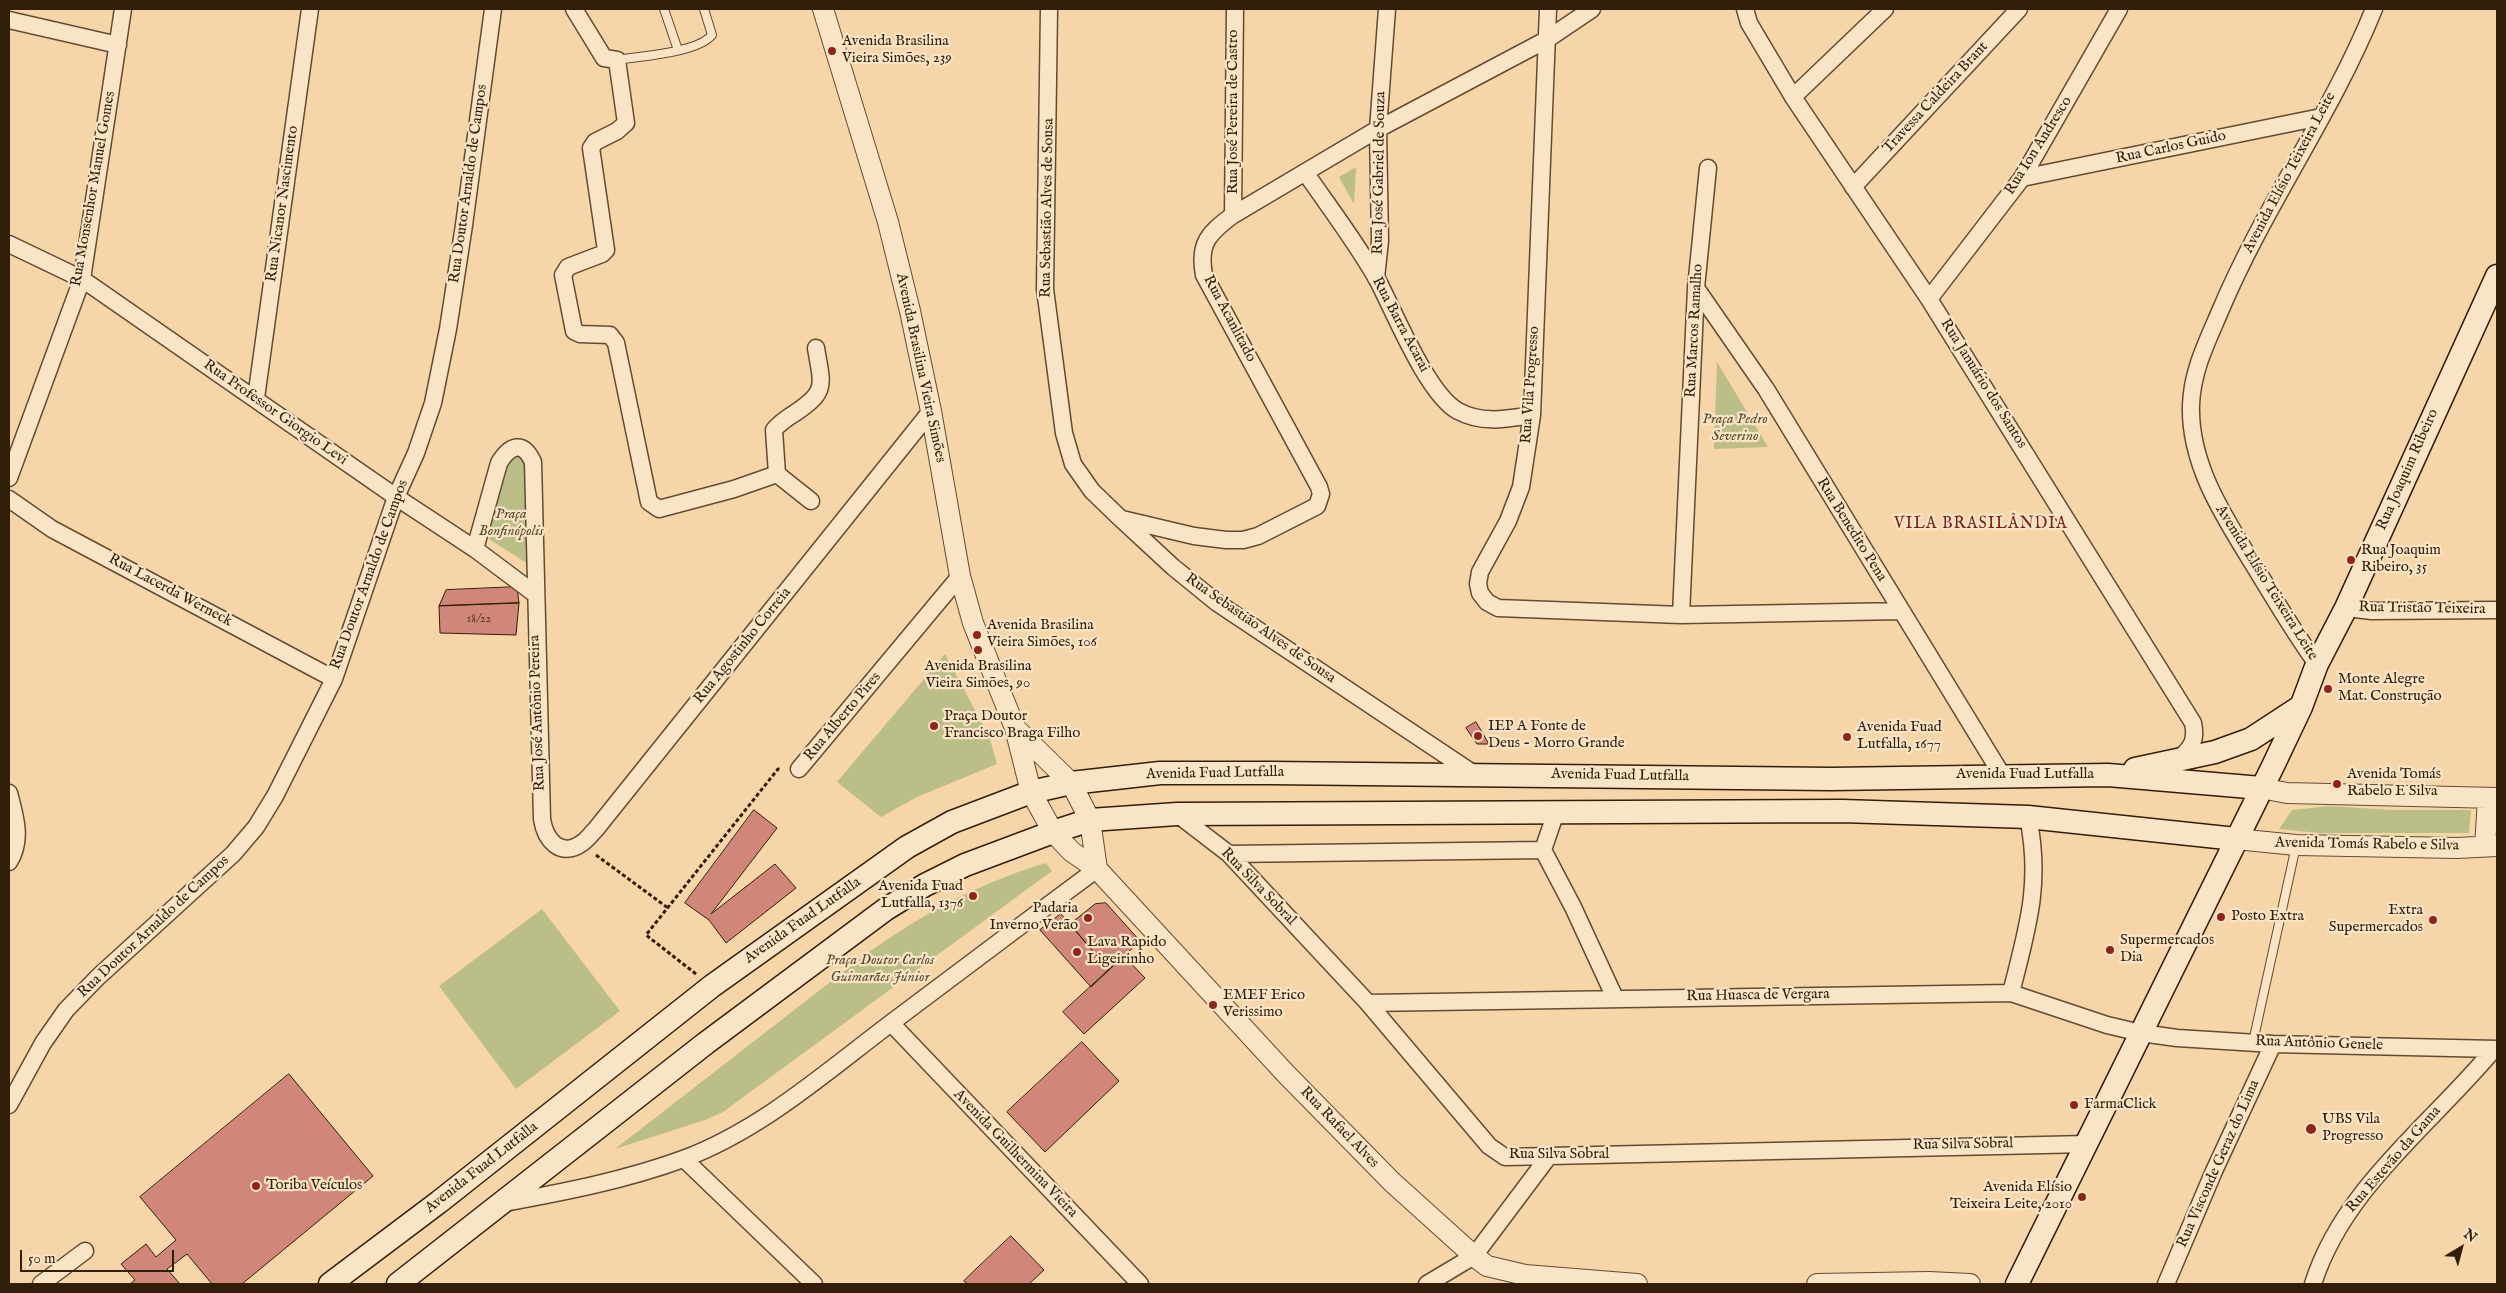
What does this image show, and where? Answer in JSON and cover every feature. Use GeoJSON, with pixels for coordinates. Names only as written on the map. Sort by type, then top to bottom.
{"type":"FeatureCollection","features":[{"type":"Feature","properties":{"kind":"main road","name":"Rua Joaquim Ribeiro"},"geometry":{"type":"LineString","coordinates":[[2317,664],[2346,608],[2492,304],[2497,276]]}},
{"type":"Feature","properties":{"kind":"main road","name":"Avenida Elísio Teixeira Leite"},"geometry":{"type":"LineString","coordinates":[[2017,1284],[2088,1144],[2261,788],[2300,707],[2317,664]]}},
{"type":"Feature","properties":{"kind":"main road"},"geometry":{"type":"LineString","coordinates":[[2108,775],[2176,762],[2251,740],[2300,707]]}},
{"type":"Feature","properties":{"kind":"main road","name":"Avenida Fuad Lutfalla"},"geometry":{"type":"LineString","coordinates":[[330,1284],[439,1202],[712,986],[908,847],[952,822],[1031,792],[1071,783],[1160,773],[1474,774],[1831,779],[2002,775],[2108,775],[2261,788]]}},
{"type":"Feature","properties":{"kind":"main road"},"geometry":{"type":"LineString","coordinates":[[1883,812],[1883,794],[1894,777]]}},
{"type":"Feature","properties":{"kind":"main road"},"geometry":{"type":"LineString","coordinates":[[398,1284],[706,1042],[886,909],[925,885],[965,865],[1090,820],[1177,814],[1883,812],[2028,817],[2236,839]]}},
{"type":"Feature","properties":{"kind":"street","name":"Rua Monsenhor Manuel Gomes"},"geometry":{"type":"LineString","coordinates":[[9,478],[82,279],[123,9]]}},
{"type":"Feature","properties":{"kind":"street","name":"Rua Nicanor Nascimento"},"geometry":{"type":"LineString","coordinates":[[256,398],[310,9]]}},
{"type":"Feature","properties":{"kind":"street","name":"Rua Doutor Arnaldo de Campos"},"geometry":{"type":"LineString","coordinates":[[9,1105],[43,1044],[66,1010],[98,976],[233,854],[256,827],[275,796],[334,678],[396,498],[416,453],[433,403],[448,329],[493,9]]}},
{"type":"Feature","properties":{"kind":"street"},"geometry":{"type":"LineString","coordinates":[[574,9],[597,50],[604,58],[616,60],[626,122],[616,132],[595,142],[591,148],[607,245],[602,254],[564,270],[572,327],[580,334],[610,335],[616,343],[649,502],[652,506],[659,509],[734,489],[777,474]]}},
{"type":"Feature","properties":{"kind":"street","name":"Avenida Brasilina Vieira Simões"},"geometry":{"type":"LineString","coordinates":[[823,9],[888,222],[910,310],[931,411],[960,576],[973,623],[1015,728],[1031,792],[1053,832],[1072,852],[1097,869]]}},
{"type":"Feature","properties":{"kind":"street","name":"Rua Sebastião Alves de Sousa"},"geometry":{"type":"LineString","coordinates":[[1049,9],[1044,289],[1064,434],[1073,464],[1092,491],[1172,567],[1216,602],[1474,774]]}},
{"type":"Feature","properties":{"kind":"street","name":"Rua José Pereira de Castro"},"geometry":{"type":"LineString","coordinates":[[1233,215],[1235,9]]}},
{"type":"Feature","properties":{"kind":"street","name":"Rua José Gabriel de Souza"},"geometry":{"type":"LineString","coordinates":[[1376,278],[1380,241],[1378,129],[1387,9]]}},
{"type":"Feature","properties":{"kind":"street","name":"Rua Vila Progresso"},"geometry":{"type":"LineString","coordinates":[[1548,9],[1532,415],[1521,487],[1508,521],[1480,572],[1478,584],[1480,593],[1487,602],[1498,608],[1681,615],[1902,611]]}},
{"type":"Feature","properties":{"kind":"street","name":"Rua Acanlitado"},"geometry":{"type":"LineString","coordinates":[[1120,518],[1194,536],[1243,540],[1258,536],[1313,510],[1320,500],[1319,487],[1204,275],[1201,260],[1204,244],[1213,230],[1233,215],[1378,129],[1546,40],[1592,9]]}},
{"type":"Feature","properties":{"kind":"street","name":"Rua Januário dos Santos"},"geometry":{"type":"LineString","coordinates":[[1745,9],[1749,23],[1793,97],[1929,298],[2193,723],[2196,734],[2193,744],[2176,762]]}},
{"type":"Feature","properties":{"kind":"street"},"geometry":{"type":"LineString","coordinates":[[1793,97],[1885,9]]}},
{"type":"Feature","properties":{"kind":"street","name":"Travessa Caldeira Brant"},"geometry":{"type":"LineString","coordinates":[[1853,187],[2019,9]]}},
{"type":"Feature","properties":{"kind":"street","name":"Rua Ion Andresco"},"geometry":{"type":"LineString","coordinates":[[1929,298],[2022,178],[2119,9]]}},
{"type":"Feature","properties":{"kind":"street","name":"Avenida Elísio Teixeira Leite"},"geometry":{"type":"LineString","coordinates":[[2317,664],[2298,638],[2216,502],[2197,452],[2191,406],[2196,368],[2241,262],[2321,117],[2374,9]]}},
{"type":"Feature","properties":{"kind":"street"},"geometry":{"type":"LineString","coordinates":[[9,20],[118,45]]}},
{"type":"Feature","properties":{"kind":"street","name":"Rua Carlos Guido"},"geometry":{"type":"LineString","coordinates":[[2022,178],[2321,117]]}},
{"type":"Feature","properties":{"kind":"street","name":"Rua Marcos Ramalho"},"geometry":{"type":"LineString","coordinates":[[1681,615],[1696,288],[1708,168]]}},
{"type":"Feature","properties":{"kind":"street","name":"Rua Barra Acarai"},"geometry":{"type":"LineString","coordinates":[[1305,172],[1376,278],[1410,346],[1432,384],[1456,410],[1479,419],[1502,419],[1532,415]]}},
{"type":"Feature","properties":{"kind":"street","name":"Rua Professor Giorgio Levi"},"geometry":{"type":"LineString","coordinates":[[9,244],[82,279],[256,398],[396,498],[475,549],[535,594]]}},
{"type":"Feature","properties":{"kind":"street","name":"Rua Benedito Pena"},"geometry":{"type":"LineString","coordinates":[[1696,288],[1766,389],[2002,775]]}},
{"type":"Feature","properties":{"kind":"street"},"geometry":{"type":"LineString","coordinates":[[812,501],[777,474],[774,430],[778,424],[813,401],[818,395],[821,378],[816,348]]}},
{"type":"Feature","properties":{"kind":"street","name":"Rua Agostinho Correia"},"geometry":{"type":"LineString","coordinates":[[581,844],[596,829],[931,411]]}},
{"type":"Feature","properties":{"kind":"street"},"geometry":{"type":"LineString","coordinates":[[475,549],[499,463],[506,451],[514,447],[522,448],[529,454],[533,462],[535,594]]}},
{"type":"Feature","properties":{"kind":"street","name":"Rua Lacerda Werneck"},"geometry":{"type":"LineString","coordinates":[[9,499],[52,529],[334,678]]}},
{"type":"Feature","properties":{"kind":"street","name":"Rua Alberto Pires"},"geometry":{"type":"LineString","coordinates":[[799,770],[960,576]]}},
{"type":"Feature","properties":{"kind":"street","name":"Rua José Antônio Pereira"},"geometry":{"type":"LineString","coordinates":[[535,594],[538,754],[544,832],[550,842],[559,847],[570,848],[581,844]]}},
{"type":"Feature","properties":{"kind":"street","name":"Rua Tristão Teixeira"},"geometry":{"type":"LineString","coordinates":[[2346,608],[2372,610],[2497,610]]}},
{"type":"Feature","properties":{"kind":"street","name":"Avenida Brasilina Vieira Simões"},"geometry":{"type":"LineString","coordinates":[[1015,728],[1071,783],[1090,820],[1097,869]]}},
{"type":"Feature","properties":{"kind":"street"},"geometry":{"type":"LineString","coordinates":[[2261,788],[2287,793],[2492,798],[2491,846]]}},
{"type":"Feature","properties":{"kind":"street"},"geometry":{"type":"LineString","coordinates":[[9,793],[17,822],[17,840],[9,862]]}},
{"type":"Feature","properties":{"kind":"street"},"geometry":{"type":"LineString","coordinates":[[1556,812],[1543,850],[1615,998]]}},
{"type":"Feature","properties":{"kind":"street","name":"Rua Silva Sobral"},"geometry":{"type":"LineString","coordinates":[[1177,814],[1229,854],[1368,1003],[1492,1149],[1505,1157],[2088,1144]]}},
{"type":"Feature","properties":{"kind":"street"},"geometry":{"type":"LineString","coordinates":[[2011,993],[2031,914],[2035,877],[2034,842],[2028,817]]}},
{"type":"Feature","properties":{"kind":"street","name":"Avenida Tomás Rabelo e Silva"},"geometry":{"type":"LineString","coordinates":[[2236,839],[2296,844],[2491,846]]}},
{"type":"Feature","properties":{"kind":"street"},"geometry":{"type":"LineString","coordinates":[[1229,854],[1543,850]]}},
{"type":"Feature","properties":{"kind":"street"},"geometry":{"type":"LineString","coordinates":[[502,1203],[568,1191],[684,1159],[727,1138],[769,1113],[833,1068],[1097,869]]}},
{"type":"Feature","properties":{"kind":"street","name":"Rua Rafael Alves"},"geometry":{"type":"LineString","coordinates":[[1097,869],[1286,1074],[1392,1182],[1487,1266],[1526,1275],[1637,1284]]}},
{"type":"Feature","properties":{"kind":"street","name":"Rua Huasca de Vergara"},"geometry":{"type":"LineString","coordinates":[[1368,1003],[2011,993],[2106,1025],[2141,1033]]}},
{"type":"Feature","properties":{"kind":"street","name":"Avenida Guilhermina Vieira"},"geometry":{"type":"LineString","coordinates":[[891,1023],[1140,1284]]}},
{"type":"Feature","properties":{"kind":"street","name":"Rua Antônio Genele"},"geometry":{"type":"LineString","coordinates":[[2141,1033],[2273,1044],[2496,1049]]}},
{"type":"Feature","properties":{"kind":"street","name":"Rua Visconde Geraz do Lima"},"geometry":{"type":"LineString","coordinates":[[2166,1284],[2214,1171],[2273,1044]]}},
{"type":"Feature","properties":{"kind":"street","name":"Rua Estevão da Gama"},"geometry":{"type":"LineString","coordinates":[[2313,1284],[2332,1240],[2359,1199],[2419,1129],[2496,1049]]}},
{"type":"Feature","properties":{"kind":"street"},"geometry":{"type":"LineString","coordinates":[[1427,1284],[1474,1256],[1549,1156]]}},
{"type":"Feature","properties":{"kind":"street"},"geometry":{"type":"LineString","coordinates":[[684,1159],[814,1284]]}},
{"type":"Feature","properties":{"kind":"street"},"geometry":{"type":"LineString","coordinates":[[41,1284],[85,1250]]}},
{"type":"Feature","properties":{"kind":"street"},"geometry":{"type":"LineString","coordinates":[[1817,1284],[1929,1282],[1970,1284]]}},
{"type":"Feature","properties":{"kind":"lane"},"geometry":{"type":"LineString","coordinates":[[664,9],[678,50]]}},
{"type":"Feature","properties":{"kind":"lane"},"geometry":{"type":"LineString","coordinates":[[616,60],[678,50],[704,42],[712,35],[704,9]]}},
{"type":"Feature","properties":{"kind":"lane"},"geometry":{"type":"LineString","coordinates":[[2253,1042],[2296,844]]}},
{"type":"Feature","properties":{"kind":"path","name":"Rua Alberto Pires"},"geometry":{"type":"LineString","coordinates":[[712,986],[646,935],[778,769],[799,770]]}},
{"type":"Feature","properties":{"kind":"path"},"geometry":{"type":"LineString","coordinates":[[581,844],[668,908]]}},
{"type":"Feature","properties":{"kind":"green space"},"geometry":{"type":"Polygon","coordinates":[[[1356,167],[1354,204],[1339,177],[1356,167]]]}},
{"type":"Feature","properties":{"kind":"green space","name":"Praça Pedro Severino"},"geometry":{"type":"Polygon","coordinates":[[[1717,362],[1768,447],[1714,449],[1717,362]]]}},
{"type":"Feature","properties":{"kind":"green space","name":"Praça Bonfinópolis"},"geometry":{"type":"Polygon","coordinates":[[[513,454],[527,460],[528,564],[489,539],[499,472],[513,454]]]}},
{"type":"Feature","properties":{"kind":"green space","name":"Praça Doutor Francisco Braga Filho"},"geometry":{"type":"Polygon","coordinates":[[[945,654],[989,736],[997,764],[917,797],[881,817],[837,782],[945,654]]]}},
{"type":"Feature","properties":{"kind":"green space"},"geometry":{"type":"Polygon","coordinates":[[[2329,806],[2392,810],[2471,810],[2469,833],[2319,833],[2279,829],[2292,810],[2329,806]]]}},
{"type":"Feature","properties":{"kind":"green space","name":"Praça Doutor Carlos Guimarães Júnior"},"geometry":{"type":"Polygon","coordinates":[[[1046,863],[1052,871],[723,1112],[705,1120],[615,1149],[869,952],[911,924],[976,889],[1046,863]]]}},
{"type":"Feature","properties":{"kind":"green space"},"geometry":{"type":"Polygon","coordinates":[[[542,909],[620,1011],[516,1089],[439,986],[542,909]]]}},
{"type":"Feature","properties":{"kind":"building"},"geometry":{"type":"Polygon","coordinates":[[[517,587],[519,603],[439,606],[446,590],[517,587]]]}},
{"type":"Feature","properties":{"kind":"building"},"geometry":{"type":"Polygon","coordinates":[[[519,603],[516,635],[440,633],[439,606],[519,603]]]}},
{"type":"Feature","properties":{"kind":"building","name":"IEP A Fonte de Deus - Morro Grande"},"geometry":{"type":"Polygon","coordinates":[[[1476,722],[1489,744],[1477,744],[1466,728],[1476,722]]]}},
{"type":"Feature","properties":{"kind":"building"},"geometry":{"type":"Polygon","coordinates":[[[754,810],[777,828],[711,914],[775,864],[796,888],[726,943],[709,920],[685,903],[754,810]]]}},
{"type":"Feature","properties":{"kind":"building"},"geometry":{"type":"Polygon","coordinates":[[[1106,903],[1140,941],[1109,970],[1070,924],[1095,904],[1106,903]]]}},
{"type":"Feature","properties":{"kind":"building","name":"Lava Rapido Ligeirinho"},"geometry":{"type":"Polygon","coordinates":[[[1061,914],[1109,970],[1091,987],[1040,930],[1061,914]]]}},
{"type":"Feature","properties":{"kind":"building"},"geometry":{"type":"Polygon","coordinates":[[[1124,956],[1145,978],[1084,1034],[1063,1012],[1124,956]]]}},
{"type":"Feature","properties":{"kind":"building"},"geometry":{"type":"Polygon","coordinates":[[[1082,1042],[1119,1081],[1045,1152],[1007,1112],[1082,1042]]]}},
{"type":"Feature","properties":{"kind":"building","name":"Toriba Veículos"},"geometry":{"type":"Polygon","coordinates":[[[289,1074],[373,1176],[242,1284],[212,1284],[187,1254],[167,1269],[180,1284],[130,1284],[135,1280],[121,1264],[146,1244],[156,1257],[176,1240],[140,1197],[289,1074]]]}},
{"type":"Feature","properties":{"kind":"building"},"geometry":{"type":"Polygon","coordinates":[[[1011,1236],[1044,1270],[1029,1284],[968,1284],[964,1281],[1011,1236]]]}},
{"type":"Feature","properties":{"kind":"place","name":"Avenida Brasilina Vieira Simões, 239"},"geometry":{"type":"Point","coordinates":[832,51]}},
{"type":"Feature","properties":{"kind":"place","name":"Rua Joaquim Ribeiro, 35"},"geometry":{"type":"Point","coordinates":[2351,560]}},
{"type":"Feature","properties":{"kind":"place","name":"Avenida Brasilina Vieira Simões, 106"},"geometry":{"type":"Point","coordinates":[977,635]}},
{"type":"Feature","properties":{"kind":"place","name":"Avenida Brasilina Vieira Simões, 90"},"geometry":{"type":"Point","coordinates":[978,650]}},
{"type":"Feature","properties":{"kind":"place","name":"Monte Alegre Mat. Construção"},"geometry":{"type":"Point","coordinates":[2328,689]}},
{"type":"Feature","properties":{"kind":"place","name":"Praça Doutor Francisco Braga Filho"},"geometry":{"type":"Point","coordinates":[934,726]}},
{"type":"Feature","properties":{"kind":"place","name":"IEP A Fonte de Deus - Morro Grande"},"geometry":{"type":"Point","coordinates":[1478,736]}},
{"type":"Feature","properties":{"kind":"place","name":"Avenida Fuad Lutfalla, 1677"},"geometry":{"type":"Point","coordinates":[1847,737]}},
{"type":"Feature","properties":{"kind":"place","name":"Avenida Tomás Rabelo E Silva"},"geometry":{"type":"Point","coordinates":[2337,784]}},
{"type":"Feature","properties":{"kind":"place","name":"Avenida Fuad Lutfalla, 1376"},"geometry":{"type":"Point","coordinates":[973,896]}},
{"type":"Feature","properties":{"kind":"place","name":"Posto Extra"},"geometry":{"type":"Point","coordinates":[2221,917]}},
{"type":"Feature","properties":{"kind":"place","name":"Padaria Inverno Verão"},"geometry":{"type":"Point","coordinates":[1088,918]}},
{"type":"Feature","properties":{"kind":"place","name":"Extra Supermercados"},"geometry":{"type":"Point","coordinates":[2433,920]}},
{"type":"Feature","properties":{"kind":"place","name":"Supermercados Dia"},"geometry":{"type":"Point","coordinates":[2110,950]}},
{"type":"Feature","properties":{"kind":"place","name":"Lava Rapido Ligeirinho"},"geometry":{"type":"Point","coordinates":[1077,952]}},
{"type":"Feature","properties":{"kind":"place","name":"EMEF Erico Verissimo"},"geometry":{"type":"Point","coordinates":[1213,1005]}},
{"type":"Feature","properties":{"kind":"place","name":"FarmaClick"},"geometry":{"type":"Point","coordinates":[2074,1105]}},
{"type":"Feature","properties":{"kind":"place","name":"UBS Vila Progresso"},"geometry":{"type":"Point","coordinates":[2311,1129]}},
{"type":"Feature","properties":{"kind":"place","name":"Toriba Veículos"},"geometry":{"type":"Point","coordinates":[256,1186]}},
{"type":"Feature","properties":{"kind":"place","name":"Avenida Elísio Teixeira Leite, 2010"},"geometry":{"type":"Point","coordinates":[2082,1197]}},
{"type":"Feature","properties":{"kind":"district","name":"VILA BRASILÂNDIA"},"geometry":{"type":"Point","coordinates":[1981,525]}}]}
